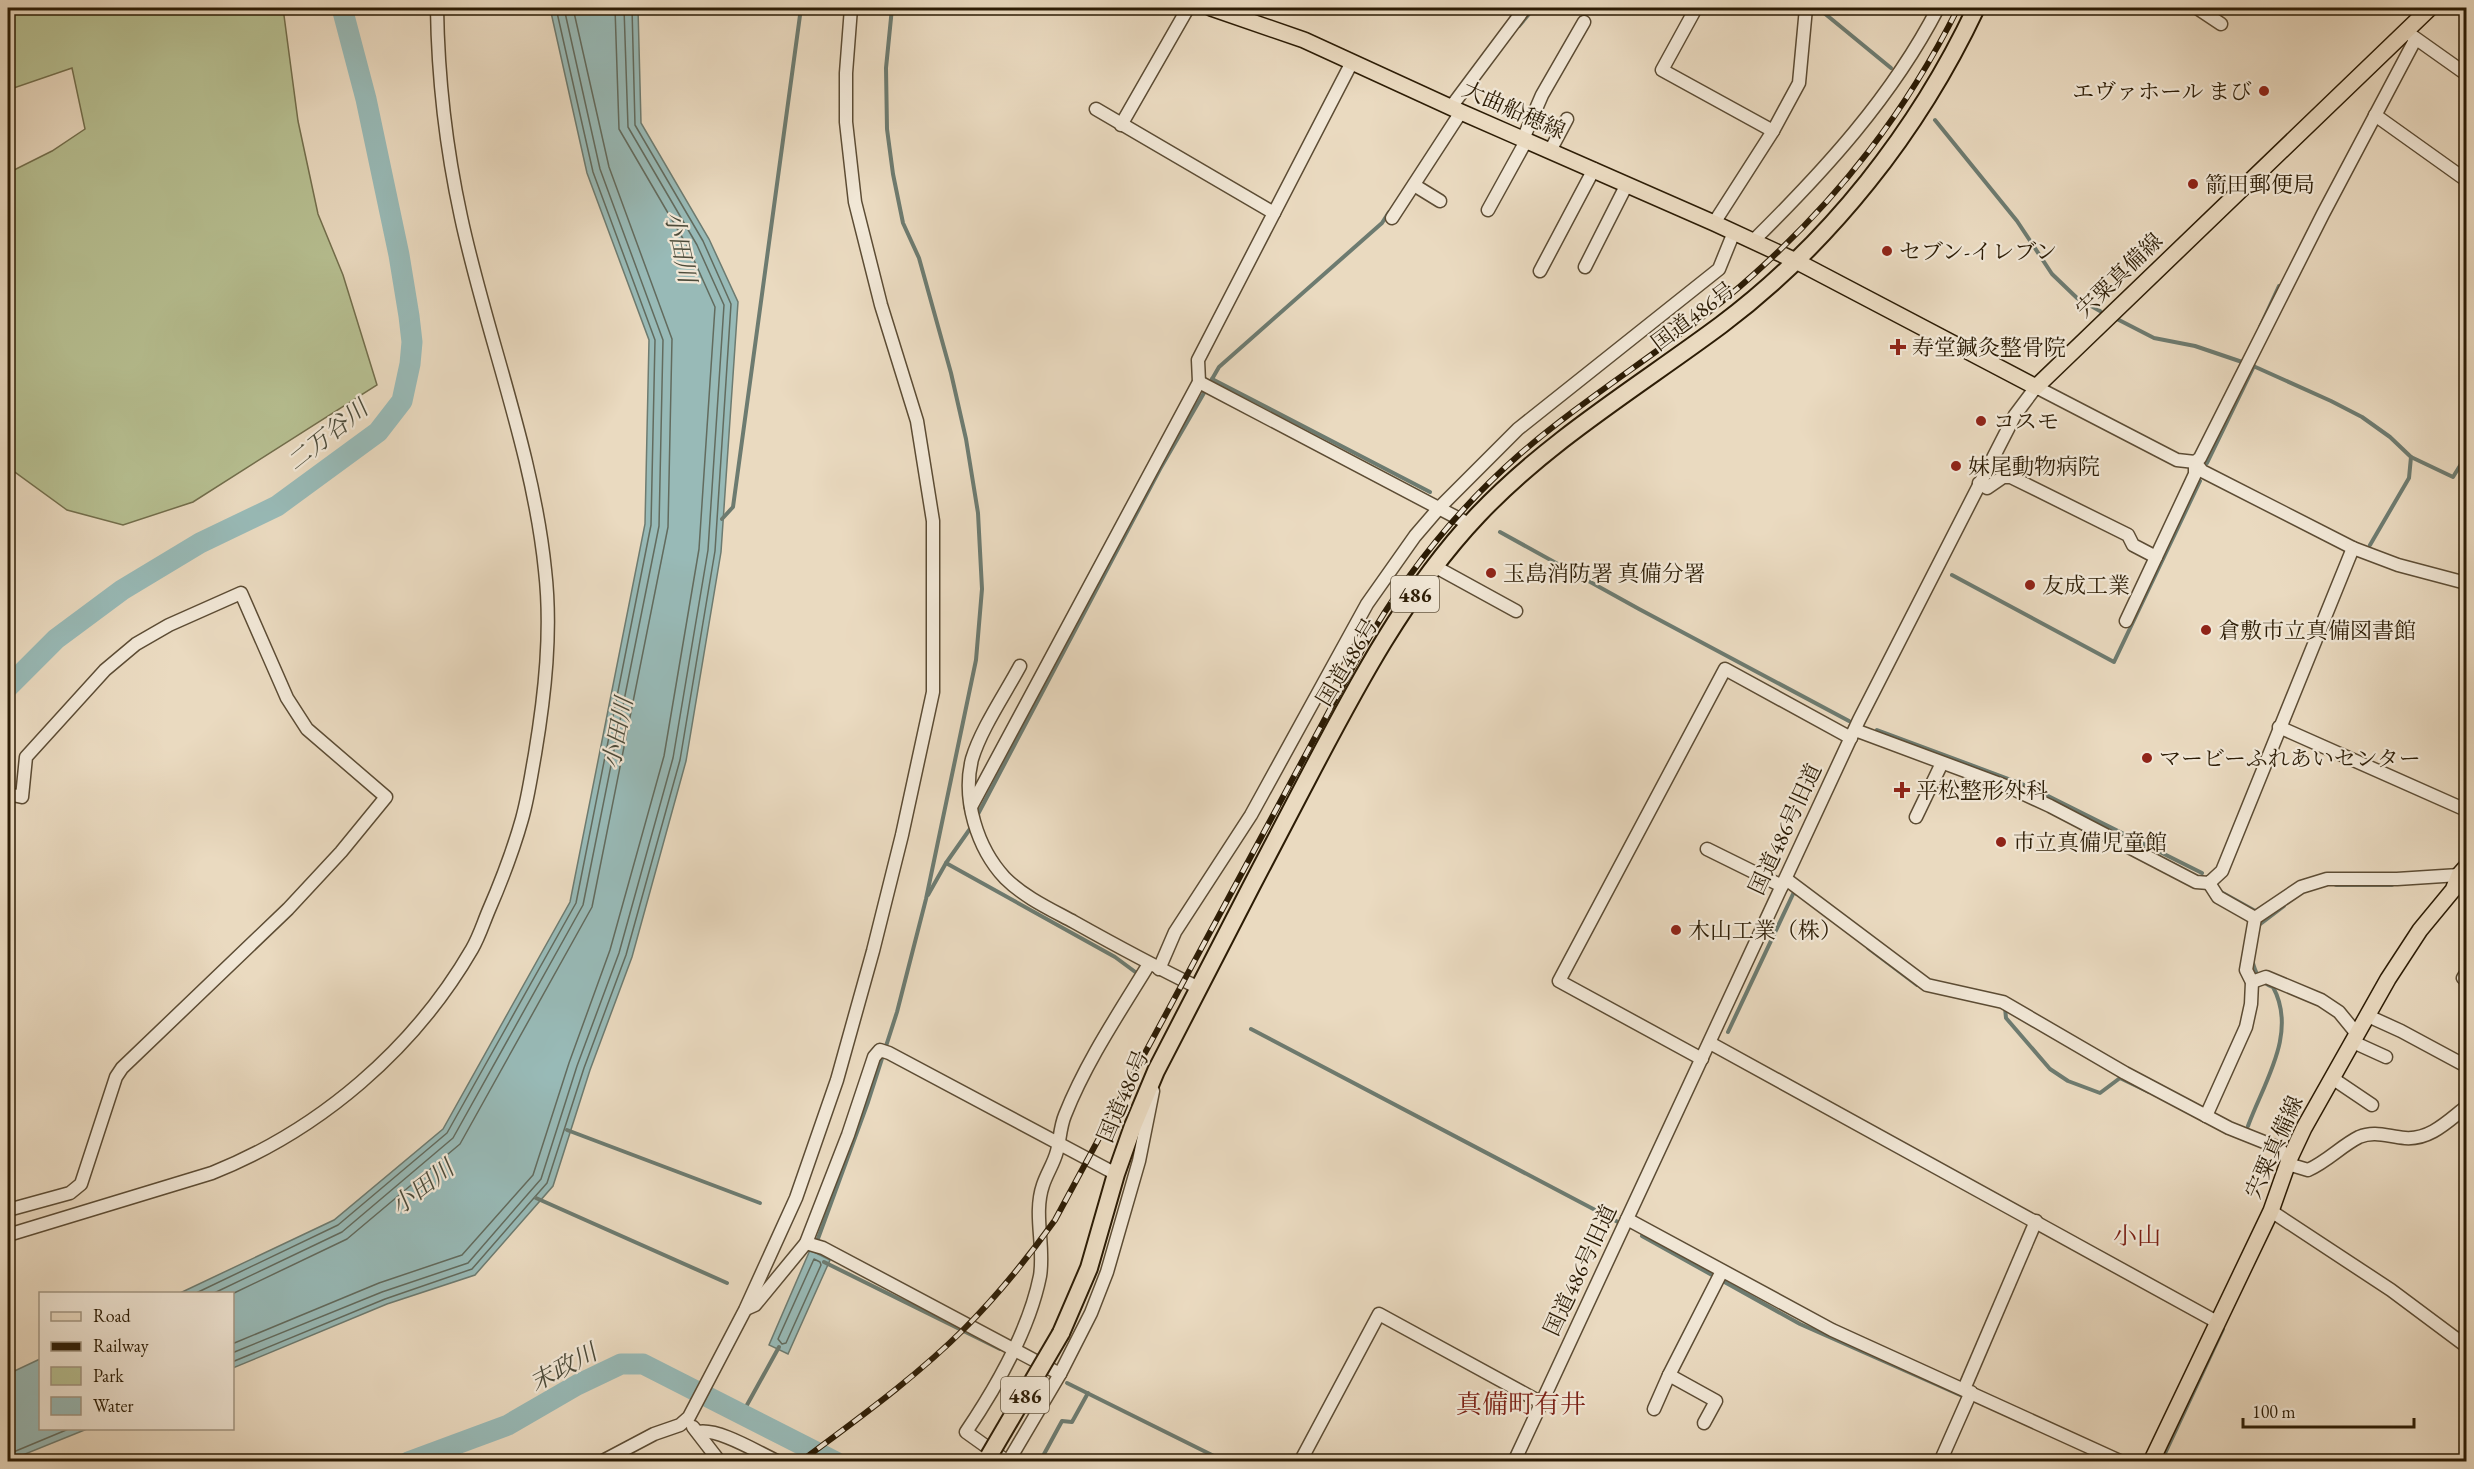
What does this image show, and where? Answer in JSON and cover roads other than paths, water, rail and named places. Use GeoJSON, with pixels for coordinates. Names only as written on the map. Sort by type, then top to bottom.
{"type":"FeatureCollection","features":[{"type":"Feature","properties":{"kind":"highway","name":"国道486号"},"geometry":{"type":"LineString","coordinates":[[988,1459],[1060,1333],[1089,1268],[1116,1174],[1156,1071],[1347,705],[1434,566],[1469,524],[1502,491],[1574,430],[1722,324],[1796,261],[1854,199],[1906,132],[1976,8]]}},
{"type":"Feature","properties":{"kind":"main road","name":"大曲船穂線"},"geometry":{"type":"LineString","coordinates":[[1211,8],[1257,22],[1352,62],[1796,261]]}},
{"type":"Feature","properties":{"kind":"main road","name":"宍粟真備線"},"geometry":{"type":"LineString","coordinates":[[2036,387],[2411,35],[2430,8]]}},
{"type":"Feature","properties":{"kind":"main road"},"geometry":{"type":"LineString","coordinates":[[1796,261],[2036,387]]}},
{"type":"Feature","properties":{"kind":"main road","name":"宍粟真備線"},"geometry":{"type":"LineString","coordinates":[[2151,1461],[2271,1211],[2304,1128],[2414,940],[2464,877]]}},
{"type":"Feature","properties":{"kind":"street"},"geometry":{"type":"LineString","coordinates":[[8,1235],[222,1169],[273,1144],[328,1108],[375,1071],[426,1016],[473,948],[502,877],[523,816],[542,716],[548,636],[546,570],[533,496],[461,219],[447,141],[438,62],[436,8]]}},
{"type":"Feature","properties":{"kind":"street"},"geometry":{"type":"LineString","coordinates":[[601,1461],[654,1434],[686,1421],[745,1310],[796,1198],[837,1080],[899,847],[933,692],[933,521],[916,421],[881,304],[855,202],[846,122],[846,73],[851,8]]}},
{"type":"Feature","properties":{"kind":"street"},"geometry":{"type":"LineString","coordinates":[[1121,125],[1188,8]]}},
{"type":"Feature","properties":{"kind":"street"},"geometry":{"type":"LineString","coordinates":[[1392,218],[1414,185],[1425,156],[1525,8]]}},
{"type":"Feature","properties":{"kind":"street"},"geometry":{"type":"LineString","coordinates":[[1696,8],[1662,70],[1773,131]]}},
{"type":"Feature","properties":{"kind":"street"},"geometry":{"type":"LineString","coordinates":[[1714,223],[1773,131],[1798,83],[1806,8]]}},
{"type":"Feature","properties":{"kind":"street"},"geometry":{"type":"LineString","coordinates":[[1753,241],[1825,169],[1876,107],[1926,32],[1938,8]]}},
{"type":"Feature","properties":{"kind":"street"},"geometry":{"type":"LineString","coordinates":[[2197,8],[2221,24]]}},
{"type":"Feature","properties":{"kind":"street"},"geometry":{"type":"LineString","coordinates":[[1488,210],[1525,140],[1542,95],[1584,22]]}},
{"type":"Feature","properties":{"kind":"street"},"geometry":{"type":"LineString","coordinates":[[2126,621],[2194,474],[2195,462],[2204,451],[2375,115],[2411,35],[2466,74]]}},
{"type":"Feature","properties":{"kind":"street"},"geometry":{"type":"LineString","coordinates":[[972,810],[1199,382],[1198,360],[1352,62]]}},
{"type":"Feature","properties":{"kind":"street"},"geometry":{"type":"LineString","coordinates":[[1096,109],[1274,213]]}},
{"type":"Feature","properties":{"kind":"street"},"geometry":{"type":"LineString","coordinates":[[2375,115],[2466,180]]}},
{"type":"Feature","properties":{"kind":"street"},"geometry":{"type":"LineString","coordinates":[[1550,152],[1567,119]]}},
{"type":"Feature","properties":{"kind":"street"},"geometry":{"type":"LineString","coordinates":[[1540,271],[1594,170]]}},
{"type":"Feature","properties":{"kind":"street"},"geometry":{"type":"LineString","coordinates":[[1585,267],[1628,184]]}},
{"type":"Feature","properties":{"kind":"street"},"geometry":{"type":"LineString","coordinates":[[1414,185],[1440,201]]}},
{"type":"Feature","properties":{"kind":"street"},"geometry":{"type":"LineString","coordinates":[[1156,1071],[1139,1161],[1107,1272],[1091,1313],[1060,1374],[1008,1461],[966,1432],[984,1405],[1031,1308],[1040,1276],[1042,1256],[1039,1215],[1042,1187],[1058,1143],[1064,1117],[1091,1061],[1251,815],[1367,604],[1415,536],[1439,508],[1518,429],[1719,269],[1734,232]]}},
{"type":"Feature","properties":{"kind":"street"},"geometry":{"type":"LineString","coordinates":[[1199,382],[1469,524]]}},
{"type":"Feature","properties":{"kind":"street"},"geometry":{"type":"LineString","coordinates":[[2036,387],[2177,460],[2195,462],[2202,471],[2353,548],[2398,565],[2466,583]]}},
{"type":"Feature","properties":{"kind":"street","name":"国道486号旧道"},"geometry":{"type":"LineString","coordinates":[[1514,1461],[1853,734],[1979,483],[2015,415],[2036,387]]}},
{"type":"Feature","properties":{"kind":"street"},"geometry":{"type":"LineString","coordinates":[[1979,483],[1987,488],[2003,477],[2011,477],[2128,535],[2133,545],[2156,558]]}},
{"type":"Feature","properties":{"kind":"street"},"geometry":{"type":"LineString","coordinates":[[1702,1059],[1559,981],[1725,669],[1853,734],[2011,788],[2196,882],[2209,883],[2222,871],[2353,548]]}},
{"type":"Feature","properties":{"kind":"street"},"geometry":{"type":"LineString","coordinates":[[1434,566],[1516,611]]}},
{"type":"Feature","properties":{"kind":"street"},"geometry":{"type":"LineString","coordinates":[[8,794],[22,796],[26,758],[105,670],[136,644],[169,625],[241,593],[287,698],[307,729],[386,797],[341,852],[288,909],[122,1068],[116,1077],[81,1184],[70,1193],[8,1210]]}},
{"type":"Feature","properties":{"kind":"street"},"geometry":{"type":"LineString","coordinates":[[1020,666],[973,758],[969,788],[972,810],[977,830],[989,857],[1013,885],[1037,902],[1199,988]]}},
{"type":"Feature","properties":{"kind":"street"},"geometry":{"type":"LineString","coordinates":[[2279,727],[2466,810]]}},
{"type":"Feature","properties":{"kind":"street"},"geometry":{"type":"LineString","coordinates":[[1916,817],[1942,763]]}},
{"type":"Feature","properties":{"kind":"street"},"geometry":{"type":"LineString","coordinates":[[1707,849],[1784,883],[1918,980],[1935,987],[2003,1002],[2125,1073],[2206,1116],[2278,1148],[2289,1162],[2308,1170],[2324,1163],[2360,1137],[2379,1133],[2406,1139],[2435,1132],[2466,1107]]}},
{"type":"Feature","properties":{"kind":"street"},"geometry":{"type":"LineString","coordinates":[[2206,1116],[2246,1027],[2252,1004],[2252,982],[2246,970],[2255,918],[2301,887],[2327,879],[2464,877]]}},
{"type":"Feature","properties":{"kind":"street"},"geometry":{"type":"LineString","coordinates":[[2209,883],[2218,897],[2255,918]]}},
{"type":"Feature","properties":{"kind":"street"},"geometry":{"type":"LineString","coordinates":[[2252,982],[2266,977],[2320,1000],[2339,1012],[2355,1038],[2386,1057]]}},
{"type":"Feature","properties":{"kind":"street"},"geometry":{"type":"LineString","coordinates":[[2368,1016],[2466,1066]]}},
{"type":"Feature","properties":{"kind":"street"},"geometry":{"type":"LineString","coordinates":[[1710,1043],[2217,1322]]}},
{"type":"Feature","properties":{"kind":"street"},"geometry":{"type":"LineString","coordinates":[[745,1310],[755,1305],[813,1245],[874,1057],[885,1052],[1116,1174]]}},
{"type":"Feature","properties":{"kind":"street"},"geometry":{"type":"LineString","coordinates":[[2332,1078],[2372,1105]]}},
{"type":"Feature","properties":{"kind":"street"},"geometry":{"type":"LineString","coordinates":[[2271,1211],[2391,1290],[2466,1346]]}},
{"type":"Feature","properties":{"kind":"street"},"geometry":{"type":"LineString","coordinates":[[1627,1219],[1719,1276],[1968,1395],[2122,1461]]}},
{"type":"Feature","properties":{"kind":"street"},"geometry":{"type":"LineString","coordinates":[[1940,1461],[2036,1221]]}},
{"type":"Feature","properties":{"kind":"street"},"geometry":{"type":"LineString","coordinates":[[813,1245],[1060,1374]]}},
{"type":"Feature","properties":{"kind":"street"},"geometry":{"type":"LineString","coordinates":[[1654,1409],[1719,1276]]}},
{"type":"Feature","properties":{"kind":"street"},"geometry":{"type":"LineString","coordinates":[[1300,1461],[1379,1314],[1542,1403]]}},
{"type":"Feature","properties":{"kind":"street"},"geometry":{"type":"LineString","coordinates":[[1669,1375],[1716,1401],[1704,1423]]}},
{"type":"Feature","properties":{"kind":"street"},"geometry":{"type":"LineString","coordinates":[[686,1421],[698,1432],[720,1461]]}},
{"type":"Feature","properties":{"kind":"street"},"geometry":{"type":"LineString","coordinates":[[698,1432],[706,1431],[727,1438],[777,1461]]}},
{"type":"Feature","properties":{"kind":"water","name":"小田川"},"geometry":{"type":"Polygon","coordinates":[[[550,8],[638,8],[641,123],[709,239],[738,302],[721,552],[686,761],[632,957],[590,1070],[553,1186],[475,1275],[387,1304],[234,1368],[234,1292],[182,1292],[334,1220],[443,1129],[570,902],[645,524],[649,340],[587,173],[550,8]]]}},
{"type":"Feature","properties":{"kind":"water"},"geometry":{"type":"Polygon","coordinates":[[[810,1250],[830,1260],[788,1354],[769,1345],[810,1250]]]}},
{"type":"Feature","properties":{"kind":"water"},"geometry":{"type":"Polygon","coordinates":[[[39,1359],[39,1430],[85,1430],[8,1461],[8,1374],[39,1359]]]}},
{"type":"Feature","properties":{"kind":"waterway","name":"二万谷川"},"geometry":{"type":"LineString","coordinates":[[8,687],[56,639],[122,590],[200,543],[277,506],[378,432],[402,401],[412,342],[409,316],[399,255],[366,99],[342,8]]}},
{"type":"Feature","properties":{"kind":"waterway"},"geometry":{"type":"LineString","coordinates":[[722,519],[733,507],[801,8]]}},
{"type":"Feature","properties":{"kind":"waterway"},"geometry":{"type":"LineString","coordinates":[[816,1244],[868,1102],[897,1012],[926,899],[976,660],[982,589],[978,513],[966,439],[951,373],[919,258],[903,223],[893,174],[887,129],[886,68],[892,8]]}},
{"type":"Feature","properties":{"kind":"waterway"},"geometry":{"type":"LineString","coordinates":[[1519,26],[1534,8]]}},
{"type":"Feature","properties":{"kind":"waterway"},"geometry":{"type":"LineString","coordinates":[[1818,8],[1891,68]]}},
{"type":"Feature","properties":{"kind":"waterway"},"geometry":{"type":"LineString","coordinates":[[1935,120],[2017,221],[2052,274],[2077,298],[2100,311]]}},
{"type":"Feature","properties":{"kind":"waterway"},"geometry":{"type":"LineString","coordinates":[[977,816],[1160,469],[1219,367],[1382,223],[1389,212]]}},
{"type":"Feature","properties":{"kind":"waterway"},"geometry":{"type":"LineString","coordinates":[[2260,327],[2279,286]]}},
{"type":"Feature","properties":{"kind":"waterway"},"geometry":{"type":"LineString","coordinates":[[2117,319],[2154,338],[2195,346],[2251,365],[2362,417],[2390,437],[2411,457],[2409,478],[2370,545]]}},
{"type":"Feature","properties":{"kind":"waterway"},"geometry":{"type":"LineString","coordinates":[[2207,463],[2254,366]]}},
{"type":"Feature","properties":{"kind":"waterway"},"geometry":{"type":"LineString","coordinates":[[1212,379],[1430,492]]}},
{"type":"Feature","properties":{"kind":"waterway"},"geometry":{"type":"LineString","coordinates":[[2411,457],[2453,477],[2466,456]]}},
{"type":"Feature","properties":{"kind":"waterway"},"geometry":{"type":"LineString","coordinates":[[1952,575],[2114,662],[2200,481]]}},
{"type":"Feature","properties":{"kind":"waterway"},"geometry":{"type":"LineString","coordinates":[[1500,532],[1849,721]]}},
{"type":"Feature","properties":{"kind":"waterway"},"geometry":{"type":"LineString","coordinates":[[1877,730],[2030,787],[2202,873]]}},
{"type":"Feature","properties":{"kind":"waterway"},"geometry":{"type":"LineString","coordinates":[[928,895],[946,863],[972,826]]}},
{"type":"Feature","properties":{"kind":"waterway"},"geometry":{"type":"LineString","coordinates":[[946,863],[1115,957],[1138,974]]}},
{"type":"Feature","properties":{"kind":"waterway"},"geometry":{"type":"LineString","coordinates":[[2336,885],[2392,885]]}},
{"type":"Feature","properties":{"kind":"waterway"},"geometry":{"type":"LineString","coordinates":[[1728,1032],[1794,892],[1797,894]]}},
{"type":"Feature","properties":{"kind":"waterway"},"geometry":{"type":"LineString","coordinates":[[2221,892],[2257,912]]}},
{"type":"Feature","properties":{"kind":"waterway"},"geometry":{"type":"LineString","coordinates":[[2258,928],[2284,906]]}},
{"type":"Feature","properties":{"kind":"waterway"},"geometry":{"type":"LineString","coordinates":[[1868,948],[1917,985]]}},
{"type":"Feature","properties":{"kind":"waterway"},"geometry":{"type":"LineString","coordinates":[[2248,1126],[2276,1057],[2282,1022],[2280,1004],[2273,987],[2258,976],[2252,959]]}},
{"type":"Feature","properties":{"kind":"waterway"},"geometry":{"type":"LineString","coordinates":[[2002,1007],[2005,1008],[2006,1018],[2050,1069],[2068,1081],[2100,1093],[2120,1078],[2149,1092]]}},
{"type":"Feature","properties":{"kind":"waterway"},"geometry":{"type":"LineString","coordinates":[[1251,1029],[1618,1222]]}},
{"type":"Feature","properties":{"kind":"waterway"},"geometry":{"type":"LineString","coordinates":[[567,1130],[760,1203]]}},
{"type":"Feature","properties":{"kind":"waterway"},"geometry":{"type":"LineString","coordinates":[[536,1198],[727,1283]]}},
{"type":"Feature","properties":{"kind":"waterway"},"geometry":{"type":"LineString","coordinates":[[1642,1236],[1800,1324],[1967,1398]]}},
{"type":"Feature","properties":{"kind":"waterway"},"geometry":{"type":"LineString","coordinates":[[824,1262],[1000,1349]]}},
{"type":"Feature","properties":{"kind":"waterway"},"geometry":{"type":"LineString","coordinates":[[2161,1462],[2223,1329]]}},
{"type":"Feature","properties":{"kind":"waterway"},"geometry":{"type":"LineString","coordinates":[[742,1414],[779,1347]]}},
{"type":"Feature","properties":{"kind":"waterway","name":"末政川"},"geometry":{"type":"LineString","coordinates":[[408,1462],[508,1425],[577,1385],[621,1364],[643,1364],[836,1462]]}},
{"type":"Feature","properties":{"kind":"waterway"},"geometry":{"type":"LineString","coordinates":[[1067,1383],[1226,1462]]}},
{"type":"Feature","properties":{"kind":"waterway"},"geometry":{"type":"LineString","coordinates":[[1054,1462],[1043,1456],[1062,1421],[1072,1422],[1088,1393]]}},
{"type":"Feature","properties":{"kind":"railway"},"geometry":{"type":"LineString","coordinates":[[800,1462],[885,1398],[945,1347],[1000,1290],[1055,1220],[1362,650],[1395,596],[1432,546],[1474,498],[1520,454],[1577,408],[1696,322],[1785,245],[1842,184],[1869,151],[1916,83],[1958,8]]}},
{"type":"Feature","properties":{"kind":"place","name":"エヴァホール まび"},"geometry":{"type":"Point","coordinates":[2264,91]}},
{"type":"Feature","properties":{"kind":"place","name":"箭田郵便局"},"geometry":{"type":"Point","coordinates":[2193,184]}},
{"type":"Feature","properties":{"kind":"place","name":"セブン-イレブン"},"geometry":{"type":"Point","coordinates":[1887,251]}},
{"type":"Feature","properties":{"kind":"place","name":"寿堂鍼灸整骨院"},"geometry":{"type":"Point","coordinates":[1898,347]}},
{"type":"Feature","properties":{"kind":"place","name":"コスモ"},"geometry":{"type":"Point","coordinates":[1981,421]}},
{"type":"Feature","properties":{"kind":"place","name":"妹尾動物病院"},"geometry":{"type":"Point","coordinates":[1956,466]}},
{"type":"Feature","properties":{"kind":"place","name":"玉島消防署 真備分署"},"geometry":{"type":"Point","coordinates":[1491,573]}},
{"type":"Feature","properties":{"kind":"place","name":"友成工業"},"geometry":{"type":"Point","coordinates":[2030,585]}},
{"type":"Feature","properties":{"kind":"place","name":"倉敷市立真備図書館"},"geometry":{"type":"Point","coordinates":[2206,630]}},
{"type":"Feature","properties":{"kind":"place","name":"マービーふれあいセンター"},"geometry":{"type":"Point","coordinates":[2147,758]}},
{"type":"Feature","properties":{"kind":"place","name":"平松整形外科"},"geometry":{"type":"Point","coordinates":[1902,790]}},
{"type":"Feature","properties":{"kind":"place","name":"市立真備児童館"},"geometry":{"type":"Point","coordinates":[2001,842]}},
{"type":"Feature","properties":{"kind":"place","name":"木山工業（株）"},"geometry":{"type":"Point","coordinates":[1676,930]}},
{"type":"Feature","properties":{"kind":"district","name":"小山"},"geometry":{"type":"Point","coordinates":[2137,1235]}},
{"type":"Feature","properties":{"kind":"district","name":"真備町有井"},"geometry":{"type":"Point","coordinates":[1521,1404]}}]}
